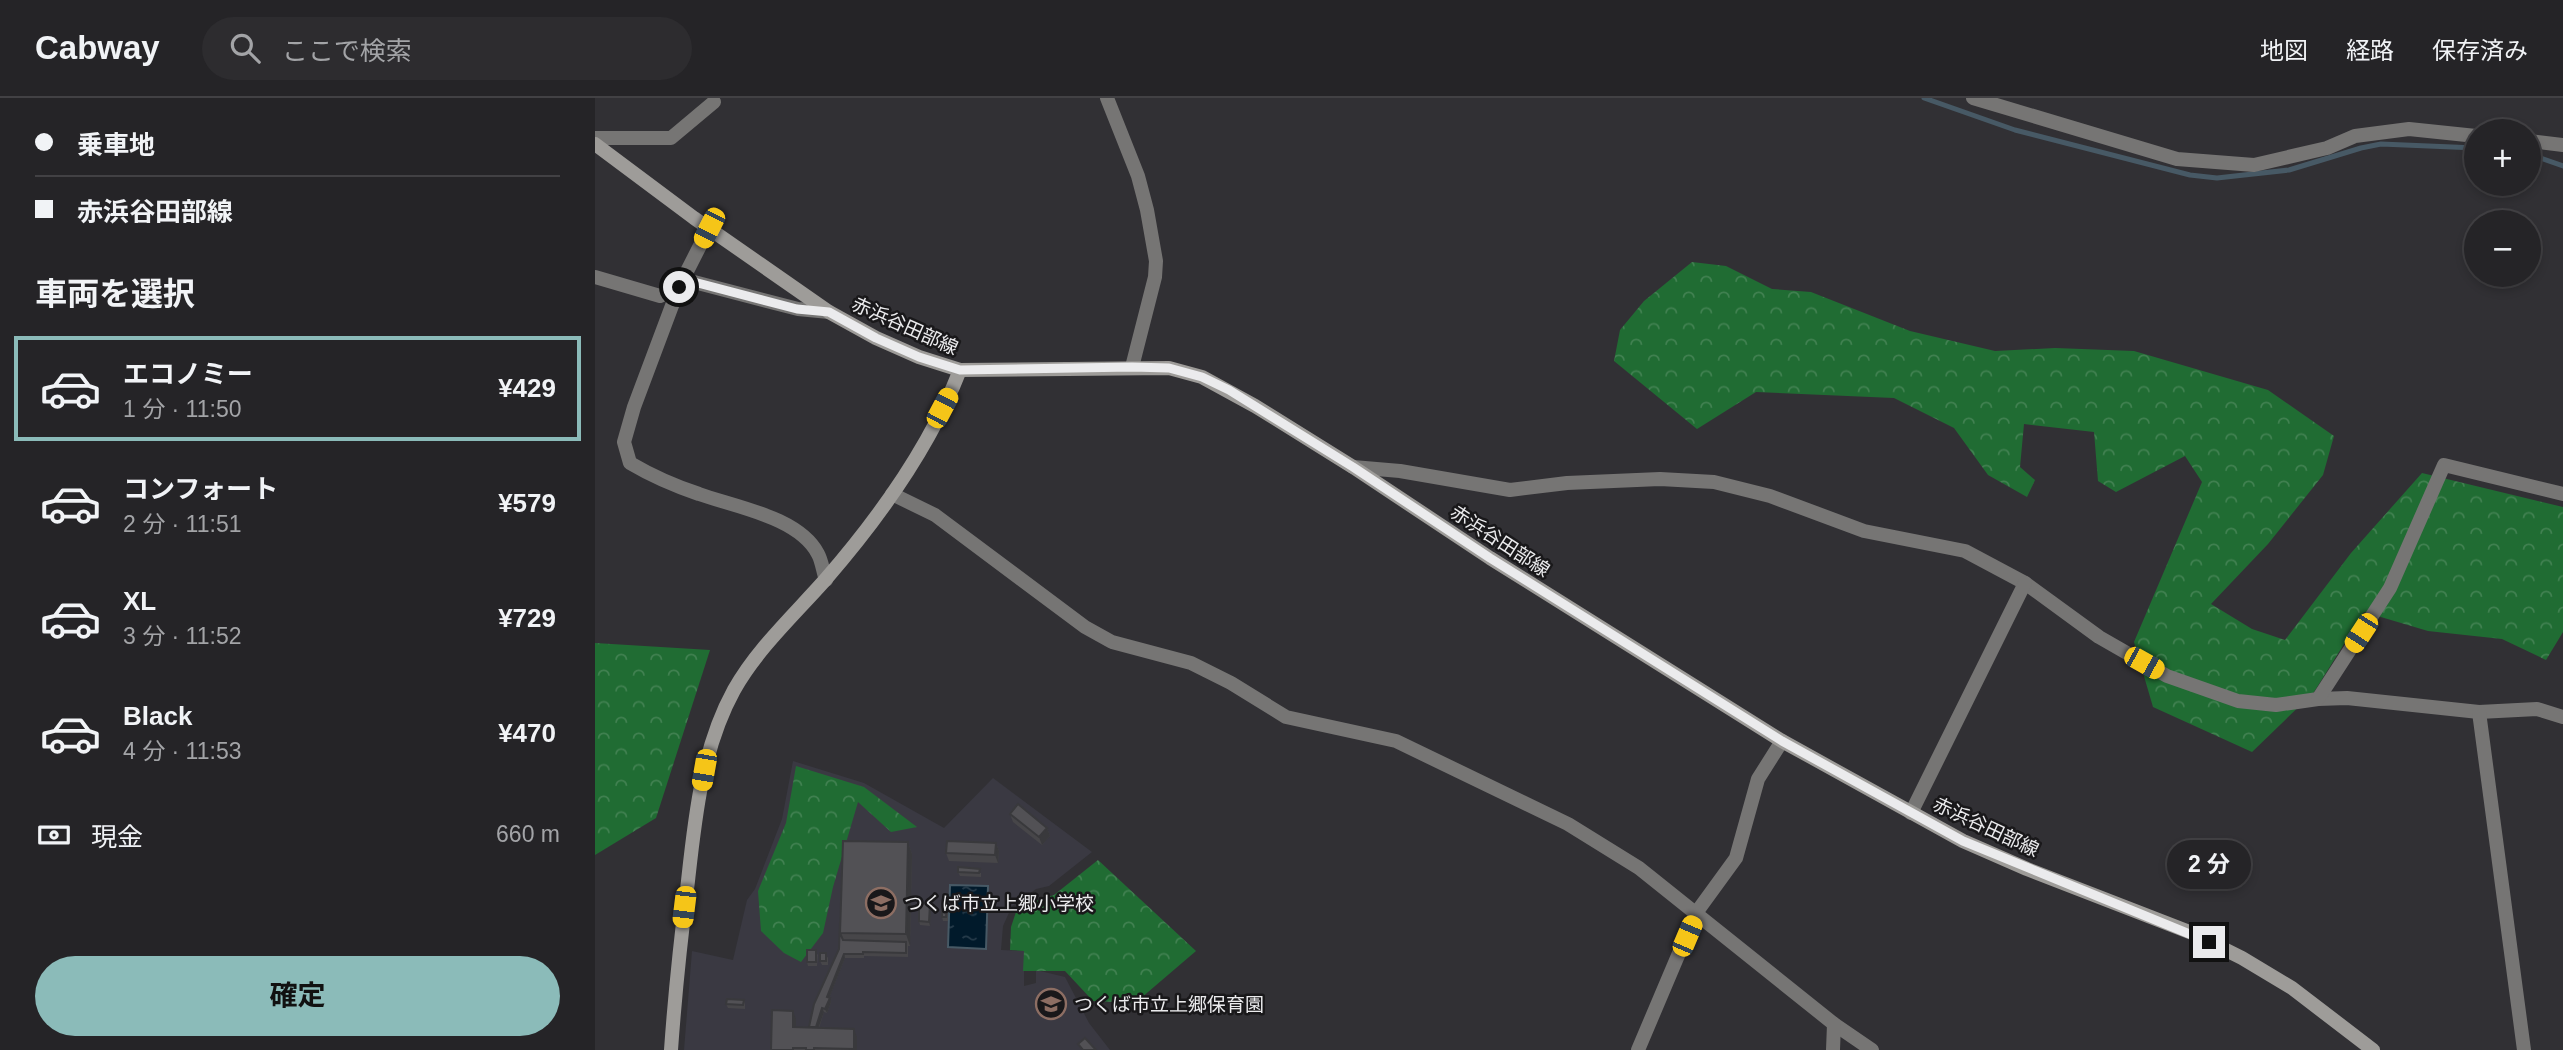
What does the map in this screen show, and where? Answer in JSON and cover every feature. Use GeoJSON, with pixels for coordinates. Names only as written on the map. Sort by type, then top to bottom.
{"type":"FeatureCollection","features":[{"type":"Feature","properties":{"kind":"main road","name":"赤浜谷田部線"},"geometry":{"type":"LineString","coordinates":[[595,144],[829,312],[876,338],[919,357],[960,370],[1169,368],[1202,377],[1353,467],[1490,558],[1782,741],[1963,841],[2027,869],[2192,933],[2242,958],[2292,988],[2373,1050]]}},
{"type":"Feature","properties":{"kind":"main road"},"geometry":{"type":"LineString","coordinates":[[671,1050],[678,959],[694,828],[704,770],[724,711],[744,674],[826,580],[893,494],[919,451],[960,370]]}},
{"type":"Feature","properties":{"kind":"street"},"geometry":{"type":"LineString","coordinates":[[1107,98],[1138,176],[1156,261],[1155,277],[1132,367]]}},
{"type":"Feature","properties":{"kind":"street"},"geometry":{"type":"LineString","coordinates":[[1973,98],[2177,159],[2254,165],[2327,148],[2355,135],[2409,129],[2464,135]]}},
{"type":"Feature","properties":{"kind":"street"},"geometry":{"type":"LineString","coordinates":[[595,138],[671,138],[715,102]]}},
{"type":"Feature","properties":{"kind":"street"},"geometry":{"type":"LineString","coordinates":[[2541,142],[2563,145]]}},
{"type":"Feature","properties":{"kind":"street"},"geometry":{"type":"LineString","coordinates":[[709,228],[679,287],[634,407],[624,442],[630,463],[651,475],[699,494],[767,516],[800,534],[818,553],[826,580]]}},
{"type":"Feature","properties":{"kind":"street"},"geometry":{"type":"LineString","coordinates":[[595,277],[660,296],[694,282],[797,309],[829,312]]}},
{"type":"Feature","properties":{"kind":"street"},"geometry":{"type":"LineString","coordinates":[[2318,699],[2390,588],[2444,465],[2563,494]]}},
{"type":"Feature","properties":{"kind":"street"},"geometry":{"type":"LineString","coordinates":[[1353,467],[1400,471],[1510,490],[1567,483],[1660,478],[1714,482],[1770,496],[1864,531],[1965,551],[2025,583],[2099,637],[2168,676],[2238,701],[2276,705],[2347,698],[2479,712],[2537,709],[2563,717]]}},
{"type":"Feature","properties":{"kind":"street"},"geometry":{"type":"LineString","coordinates":[[893,494],[935,516],[1085,627],[1112,642],[1191,663],[1231,683],[1286,717],[1396,741],[1568,824],[1639,868],[1834,1024],[1872,1050]]}},
{"type":"Feature","properties":{"kind":"street"},"geometry":{"type":"LineString","coordinates":[[1912,813],[2025,583]]}},
{"type":"Feature","properties":{"kind":"street"},"geometry":{"type":"LineString","coordinates":[[2479,712],[2524,1050]]}},
{"type":"Feature","properties":{"kind":"street"},"geometry":{"type":"LineString","coordinates":[[1638,1050],[1696,914],[1735,858],[1758,779],[1782,741]]}},
{"type":"Feature","properties":{"kind":"street"},"geometry":{"type":"LineString","coordinates":[[1833,1050],[1834,1024]]}},
{"type":"Feature","properties":{"kind":"shaded area","name":"つくば市立上郷小学校"},"geometry":{"type":"Polygon","coordinates":[[[793,761],[864,783],[944,828],[993,778],[1092,852],[1049,886],[1036,889],[1012,906],[1003,926],[1001,950],[1024,951],[1024,986],[1036,983],[1036,970],[1065,977],[1089,1023],[1110,1050],[684,1050],[692,951],[733,960],[747,900],[755,889],[782,819],[793,761]]]}},
{"type":"Feature","properties":{"kind":"green space"},"geometry":{"type":"Polygon","coordinates":[[[1692,262],[1726,266],[1772,289],[1811,292],[1910,331],[1995,351],[2055,348],[2134,351],[2268,390],[2334,436],[2323,475],[2268,544],[2211,604],[2252,629],[2285,640],[2351,553],[2422,473],[2563,507],[2563,632],[2546,660],[2502,639],[2428,631],[2364,612],[2314,692],[2252,752],[2153,707],[2134,642],[2202,482],[2185,456],[2116,492],[2098,481],[2094,432],[2024,424],[2020,467],[2035,480],[2027,497],[1988,475],[1954,428],[1894,398],[1756,392],[1697,429],[1614,361],[1620,330],[1644,301],[1692,262]]]}},
{"type":"Feature","properties":{"kind":"green space"},"geometry":{"type":"Polygon","coordinates":[[[595,643],[710,650],[656,818],[595,855],[595,643]]]}},
{"type":"Feature","properties":{"kind":"green space"},"geometry":{"type":"Polygon","coordinates":[[[796,766],[864,787],[917,827],[891,832],[858,802],[833,887],[823,933],[801,962],[784,953],[761,931],[758,891],[786,823],[796,766]]]}},
{"type":"Feature","properties":{"kind":"green space"},"geometry":{"type":"Polygon","coordinates":[[[1098,860],[1196,951],[1134,1004],[1123,998],[1114,1002],[1093,1001],[1065,971],[1023,971],[1024,951],[1010,950],[1011,927],[1016,912],[1024,905],[1054,895],[1098,860]]]}},
{"type":"Feature","properties":{"kind":"water"},"geometry":{"type":"Polygon","coordinates":[[[950,885],[988,886],[986,949],[948,947],[950,885]]]}},
{"type":"Feature","properties":{"kind":"building"},"geometry":{"type":"Polygon","coordinates":[[[1018,804],[1047,828],[1039,837],[1010,814],[1018,804]]]}},
{"type":"Feature","properties":{"kind":"building"},"geometry":{"type":"Polygon","coordinates":[[[843,841],[908,842],[906,934],[840,933],[843,841]]]}},
{"type":"Feature","properties":{"kind":"building"},"geometry":{"type":"Polygon","coordinates":[[[947,841],[996,843],[995,855],[946,853],[947,841]]]}},
{"type":"Feature","properties":{"kind":"building"},"geometry":{"type":"Polygon","coordinates":[[[958,867],[980,869],[979,873],[958,872],[958,867]]]}},
{"type":"Feature","properties":{"kind":"building"},"geometry":{"type":"Polygon","coordinates":[[[919,903],[930,904],[929,922],[919,921],[919,903]]]}},
{"type":"Feature","properties":{"kind":"building"},"geometry":{"type":"Polygon","coordinates":[[[942,907],[947,907],[946,917],[942,917],[942,907]]]}},
{"type":"Feature","properties":{"kind":"building"},"geometry":{"type":"Polygon","coordinates":[[[840,922],[843,940],[906,942],[906,953],[844,954],[825,1009],[822,1008],[816,1027],[809,1027],[814,1004],[839,949],[840,922]]]}},
{"type":"Feature","properties":{"kind":"building"},"geometry":{"type":"Polygon","coordinates":[[[807,950],[816,950],[816,962],[807,962],[807,950]]]}},
{"type":"Feature","properties":{"kind":"building"},"geometry":{"type":"Polygon","coordinates":[[[820,953],[826,953],[826,961],[820,961],[820,953]]]}},
{"type":"Feature","properties":{"kind":"building"},"geometry":{"type":"Polygon","coordinates":[[[727,999],[744,1000],[743,1005],[726,1004],[727,999]]]}},
{"type":"Feature","properties":{"kind":"building"},"geometry":{"type":"Polygon","coordinates":[[[772,1010],[793,1011],[793,1027],[854,1029],[854,1049],[771,1050],[772,1010]]]}},
{"type":"Feature","properties":{"kind":"building"},"geometry":{"type":"Polygon","coordinates":[[[1085,1038],[1096,1050],[1083,1050],[1078,1044],[1085,1038]]]}},
{"type":"Feature","properties":{"kind":"waterway"},"geometry":{"type":"LineString","coordinates":[[1924,98],[2015,130],[2190,175],[2217,178],[2289,170],[2381,144],[2464,147]]}},
{"type":"Feature","properties":{"kind":"waterway"},"geometry":{"type":"LineString","coordinates":[[2541,158],[2563,166]]}},
{"type":"Feature","properties":{"kind":"place","name":"つくば市立上郷小学校"},"geometry":{"type":"Point","coordinates":[881,903]}},
{"type":"Feature","properties":{"kind":"place","name":"つくば市立上郷保育園"},"geometry":{"type":"Point","coordinates":[1051,1004]}},
{"type":"Feature","properties":{"kind":"route"},"geometry":{"type":"LineString","coordinates":[[679,287],[694,282],[797,309],[829,312],[876,338],[937,364],[960,370],[1169,368],[1202,377],[1229,390],[1353,467],[1490,558],[1782,741],[1963,841],[2209,942]]}}]}
